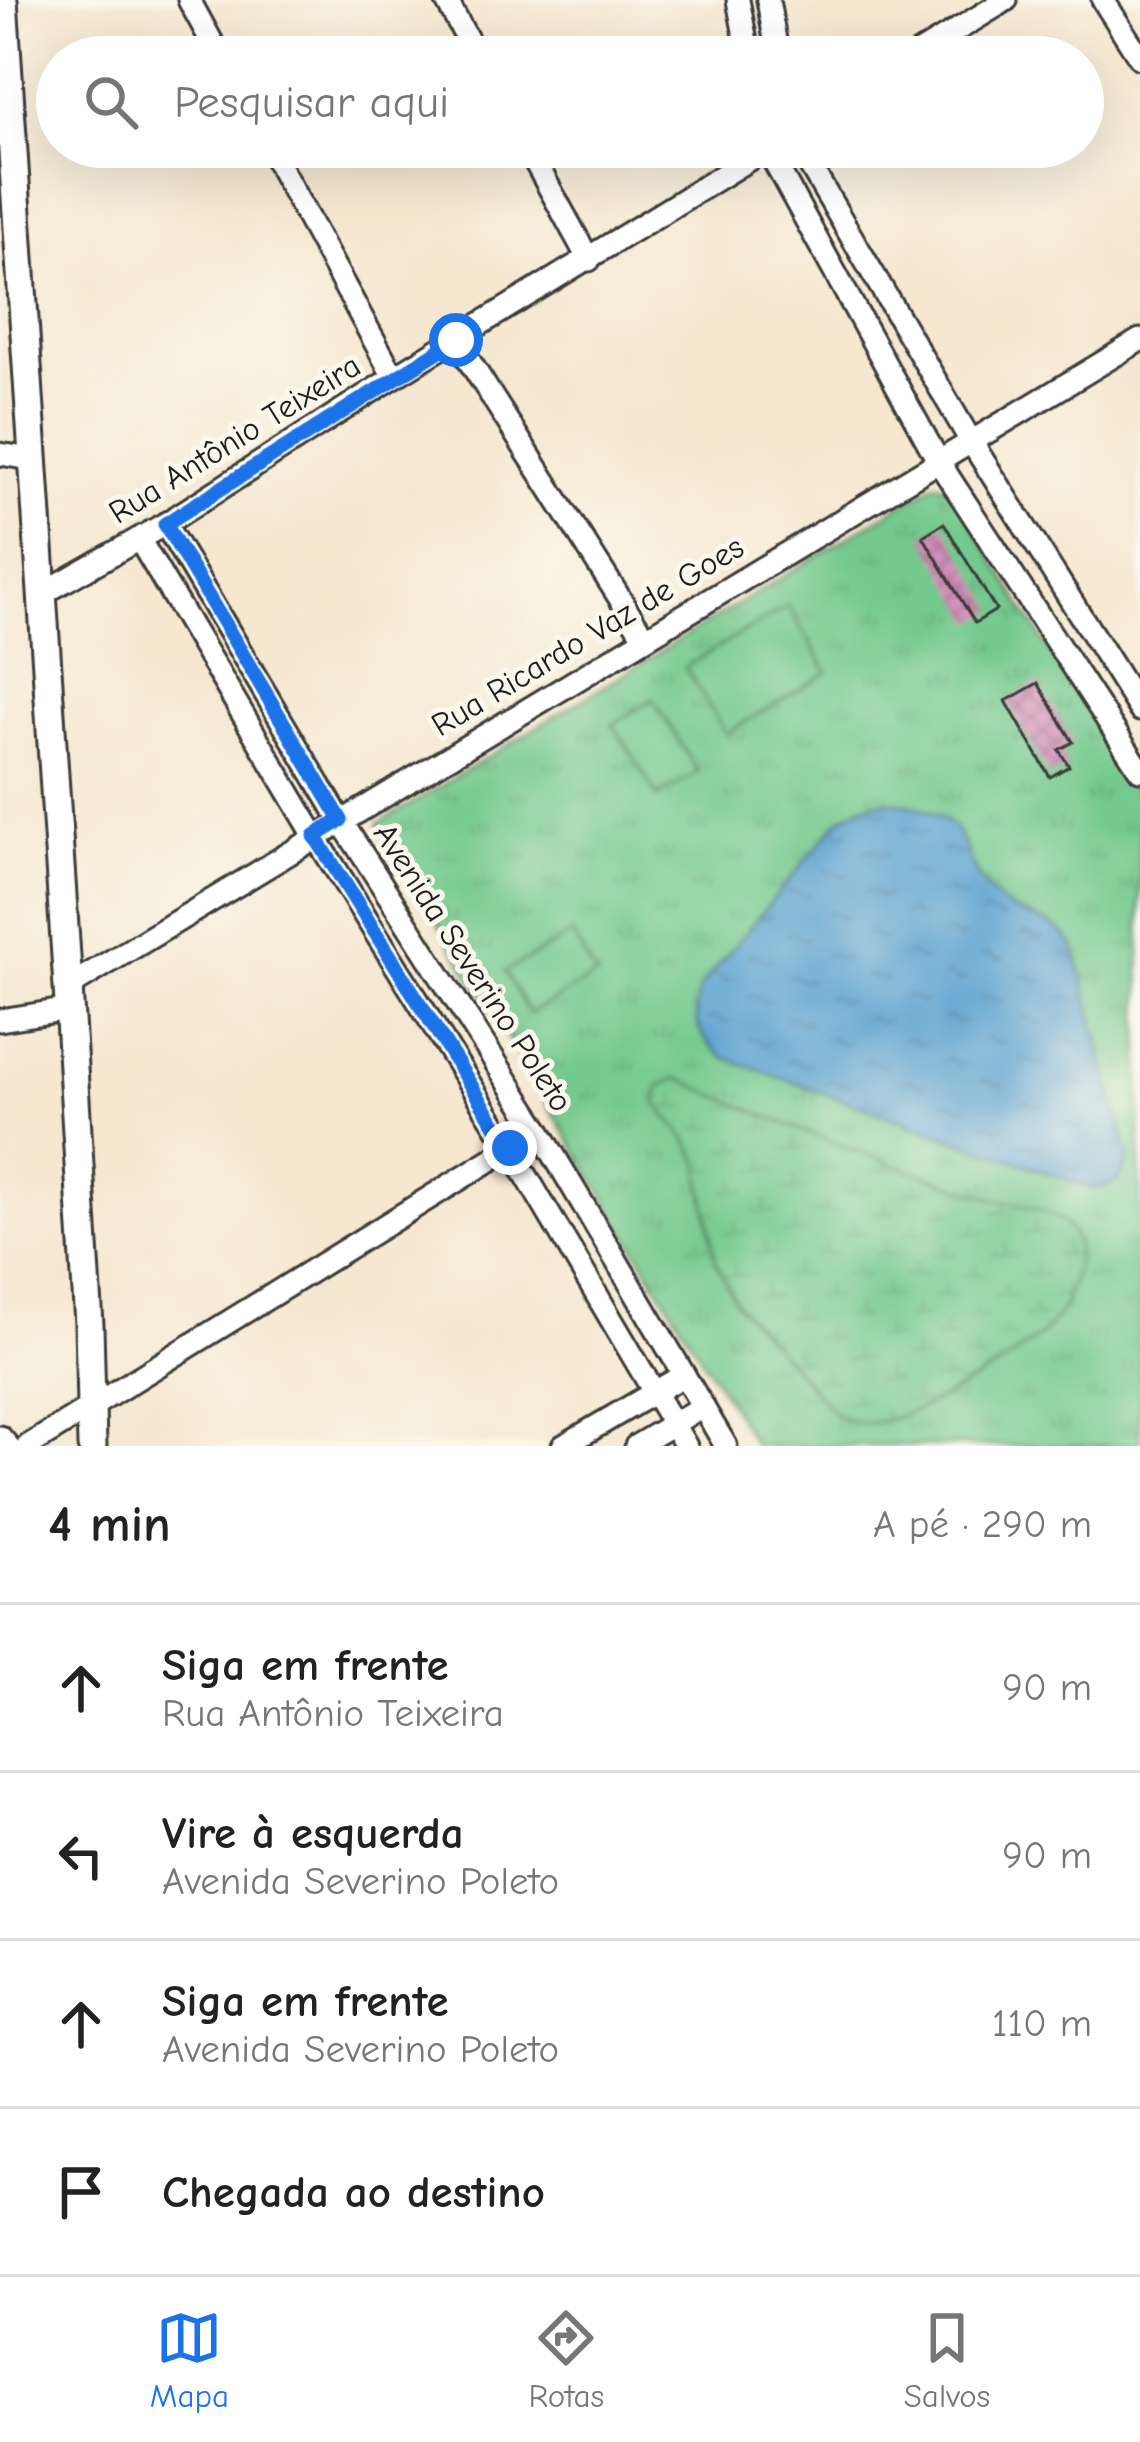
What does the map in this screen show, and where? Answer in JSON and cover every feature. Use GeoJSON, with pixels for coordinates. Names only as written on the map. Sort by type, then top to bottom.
{"type":"FeatureCollection","features":[{"type":"Feature","properties":{"kind":"street"},"geometry":{"type":"LineString","coordinates":[[2,0],[69,998],[92,1446]]}},
{"type":"Feature","properties":{"kind":"street"},"geometry":{"type":"LineString","coordinates":[[189,0],[209,36]]}},
{"type":"Feature","properties":{"kind":"street"},"geometry":{"type":"LineString","coordinates":[[446,0],[466,36]]}},
{"type":"Feature","properties":{"kind":"street"},"geometry":{"type":"LineString","coordinates":[[737,0],[744,36]]}},
{"type":"Feature","properties":{"kind":"street"},"geometry":{"type":"LineString","coordinates":[[768,0],[774,36]]}},
{"type":"Feature","properties":{"kind":"street"},"geometry":{"type":"LineString","coordinates":[[947,36],[1006,0]]}},
{"type":"Feature","properties":{"kind":"street"},"geometry":{"type":"LineString","coordinates":[[1103,0],[1140,58]]}},
{"type":"Feature","properties":{"kind":"street"},"geometry":{"type":"LineString","coordinates":[[280,168],[394,377]]}},
{"type":"Feature","properties":{"kind":"street"},"geometry":{"type":"LineString","coordinates":[[539,168],[589,260]]}},
{"type":"Feature","properties":{"kind":"street","name":"Rua Antônio Teixeira"},"geometry":{"type":"LineString","coordinates":[[40,595],[165,524],[735,168]]}},
{"type":"Feature","properties":{"kind":"street"},"geometry":{"type":"LineString","coordinates":[[778,168],[940,464],[1130,734],[1140,770]]}},
{"type":"Feature","properties":{"kind":"street"},"geometry":{"type":"LineString","coordinates":[[811,168],[972,443],[1140,710]]}},
{"type":"Feature","properties":{"kind":"street"},"geometry":{"type":"LineString","coordinates":[[456,340],[645,638]]}},
{"type":"Feature","properties":{"kind":"street","name":"Rua Ricardo Vaz de Goes"},"geometry":{"type":"LineString","coordinates":[[69,998],[341,820],[1140,340]]}},
{"type":"Feature","properties":{"kind":"street"},"geometry":{"type":"LineString","coordinates":[[0,454],[31,459]]}},
{"type":"Feature","properties":{"kind":"street","name":"Avenida Severino Poleto"},"geometry":{"type":"LineString","coordinates":[[165,524],[341,820],[539,1130],[726,1446]]}},
{"type":"Feature","properties":{"kind":"street","name":"Avenida Severino Poleto"},"geometry":{"type":"LineString","coordinates":[[139,539],[686,1446]]}},
{"type":"Feature","properties":{"kind":"street"},"geometry":{"type":"LineString","coordinates":[[0,1020],[69,998]]}},
{"type":"Feature","properties":{"kind":"street"},"geometry":{"type":"LineString","coordinates":[[28,1446],[539,1130]]}},
{"type":"Feature","properties":{"kind":"street"},"geometry":{"type":"LineString","coordinates":[[574,1256],[602,1237]]}},
{"type":"Feature","properties":{"kind":"street"},"geometry":{"type":"LineString","coordinates":[[563,1446],[684,1375]]}},
{"type":"Feature","properties":{"kind":"street"},"geometry":{"type":"LineString","coordinates":[[637,1446],[703,1406]]}},
{"type":"Feature","properties":{"kind":"street"},"geometry":{"type":"LineString","coordinates":[[0,1436],[8,1446]]}},
{"type":"Feature","properties":{"kind":"green space"},"geometry":{"type":"Polygon","coordinates":[[[936,483],[949,486],[1140,799],[1140,1446],[755,1446],[378,824],[936,483]]]}},
{"type":"Feature","properties":{"kind":"green space"},"geometry":{"type":"Polygon","coordinates":[[[788,606],[828,672],[726,734],[685,667],[788,606]]]}},
{"type":"Feature","properties":{"kind":"green space"},"geometry":{"type":"Polygon","coordinates":[[[653,699],[698,772],[658,796],[613,724],[653,699]]]}},
{"type":"Feature","properties":{"kind":"green space"},"geometry":{"type":"Polygon","coordinates":[[[572,934],[596,976],[529,1014],[505,972],[572,934]]]}},
{"type":"Feature","properties":{"kind":"green space"},"geometry":{"type":"Polygon","coordinates":[[[677,1078],[873,1157],[1053,1215],[1068,1227],[1077,1248],[1073,1279],[1058,1316],[1014,1356],[914,1411],[872,1423],[837,1416],[737,1304],[715,1260],[699,1161],[657,1104],[660,1086],[677,1078]]]}},
{"type":"Feature","properties":{"kind":"water"},"geometry":{"type":"Polygon","coordinates":[[[891,801],[941,817],[954,829],[985,887],[1012,909],[1060,930],[1076,951],[1129,1159],[1124,1172],[1110,1185],[1091,1188],[723,1057],[702,1034],[696,1018],[700,987],[841,818],[865,804],[891,801]]]}},
{"type":"Feature","properties":{"kind":"building"},"geometry":{"type":"Polygon","coordinates":[[[944,523],[996,610],[975,623],[923,536],[944,523]]]}},
{"type":"Feature","properties":{"kind":"building"},"geometry":{"type":"Polygon","coordinates":[[[1038,683],[1073,742],[1059,750],[1069,766],[1050,777],[1006,701],[1038,683]]]}},
{"type":"Feature","properties":{"kind":"route"},"geometry":{"type":"LineString","coordinates":[[456,340],[165,524],[341,820],[315,836],[510,1148]]}}]}
